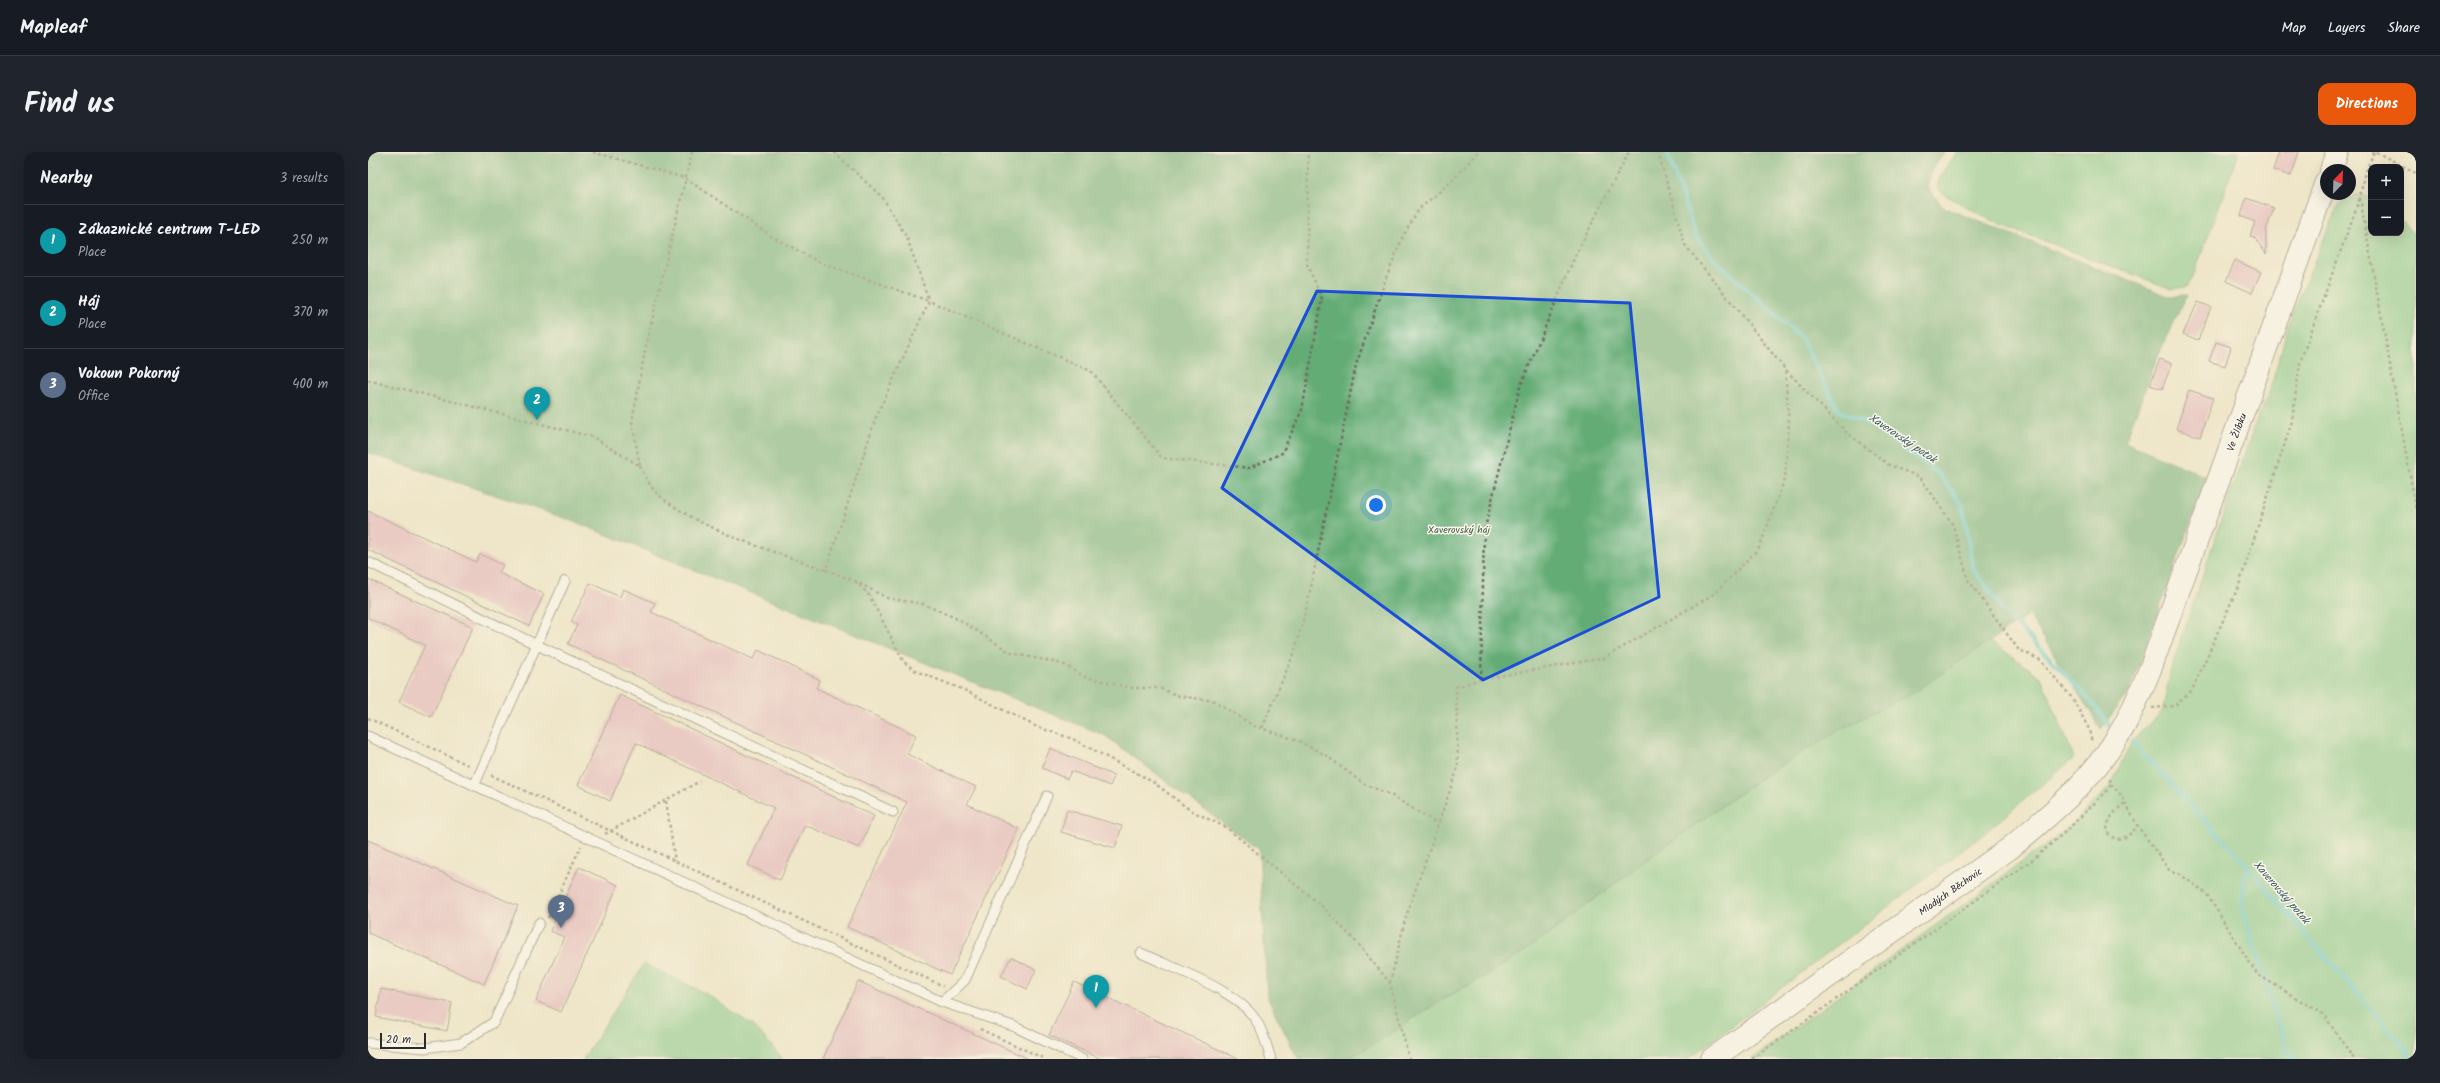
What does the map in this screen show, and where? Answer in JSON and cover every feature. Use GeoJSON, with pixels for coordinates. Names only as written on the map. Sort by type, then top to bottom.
{"type":"FeatureCollection","features":[{"type":"Feature","properties":{"kind":"street"},"geometry":{"type":"LineString","coordinates":[[2332,164],[2337,152]]}},
{"type":"Feature","properties":{"kind":"street","name":"Ve Žlíbku"},"geometry":{"type":"LineString","coordinates":[[2145,682],[2320,199]]}},
{"type":"Feature","properties":{"kind":"street","name":"Mladých Běchovic"},"geometry":{"type":"LineString","coordinates":[[1712,1059],[1968,878],[2043,820],[2098,766],[2118,736],[2145,682]]}},
{"type":"Feature","properties":{"kind":"lane"},"geometry":{"type":"LineString","coordinates":[[368,562],[537,645],[892,812]]}},
{"type":"Feature","properties":{"kind":"lane"},"geometry":{"type":"LineString","coordinates":[[474,786],[565,581]]}},
{"type":"Feature","properties":{"kind":"lane"},"geometry":{"type":"LineString","coordinates":[[368,736],[942,1002],[1013,1026],[1082,1059]]}},
{"type":"Feature","properties":{"kind":"lane"},"geometry":{"type":"LineString","coordinates":[[942,1002],[965,980],[1047,796]]}},
{"type":"Feature","properties":{"kind":"lane"},"geometry":{"type":"LineString","coordinates":[[368,1043],[424,1048],[461,1043],[494,1022],[539,923]]}},
{"type":"Feature","properties":{"kind":"lane"},"geometry":{"type":"LineString","coordinates":[[1141,953],[1231,995],[1245,1006],[1258,1022],[1271,1059]]}},
{"type":"Feature","properties":{"kind":"path"},"geometry":{"type":"LineString","coordinates":[[593,152],[685,178],[771,236],[821,263],[929,301],[1091,370],[1162,458],[1249,468],[1282,454],[1302,410],[1322,299],[1307,264],[1308,152]]}},
{"type":"Feature","properties":{"kind":"path"},"geometry":{"type":"LineString","coordinates":[[692,152],[646,350],[632,422],[640,466],[657,494],[696,519],[764,550],[782,554],[855,581],[887,598],[923,604],[960,620],[1012,653],[1063,664],[1085,677],[1132,688],[1159,688],[1180,696],[1215,701],[1252,725],[1299,741],[1327,756],[1364,784],[1389,794],[1438,824]]}},
{"type":"Feature","properties":{"kind":"path"},"geometry":{"type":"LineString","coordinates":[[826,570],[876,417],[929,301],[907,238],[883,198],[834,152]]}},
{"type":"Feature","properties":{"kind":"path"},"geometry":{"type":"LineString","coordinates":[[1262,728],[1296,646],[1307,606],[1356,365],[1383,285],[1404,236],[1419,209],[1452,181],[1478,152]]}},
{"type":"Feature","properties":{"kind":"path"},"geometry":{"type":"LineString","coordinates":[[1481,679],[1484,532],[1520,387],[1575,256],[1628,152]]}},
{"type":"Feature","properties":{"kind":"path"},"geometry":{"type":"LineString","coordinates":[[1658,152],[1685,245],[1785,369],[1846,432],[1889,465],[1920,477],[1953,525],[1968,580],[2018,649],[2040,660],[2073,699],[2089,729],[2093,748]]}},
{"type":"Feature","properties":{"kind":"path"},"geometry":{"type":"LineString","coordinates":[[2147,711],[2152,708],[2174,706],[2192,690],[2239,585],[2292,421],[2300,362],[2360,198],[2364,176],[2375,152],[2416,173]]}},
{"type":"Feature","properties":{"kind":"path"},"geometry":{"type":"LineString","coordinates":[[2360,198],[2416,509]]}},
{"type":"Feature","properties":{"kind":"path"},"geometry":{"type":"LineString","coordinates":[[1390,983],[1405,920],[1458,767],[1456,687],[1481,679],[1604,658],[1714,594],[1759,548],[1785,478],[1790,422],[1785,369]]}},
{"type":"Feature","properties":{"kind":"path"},"geometry":{"type":"LineString","coordinates":[[368,380],[593,437],[640,466]]}},
{"type":"Feature","properties":{"kind":"path"},"geometry":{"type":"LineString","coordinates":[[855,581],[869,595],[904,662],[916,671],[977,696],[1037,727],[1073,739],[1153,782],[1190,810],[1227,828],[1324,908],[1359,945],[1390,983],[1409,1059]]}},
{"type":"Feature","properties":{"kind":"path"},"geometry":{"type":"LineString","coordinates":[[368,718],[954,991]]}},
{"type":"Feature","properties":{"kind":"path"},"geometry":{"type":"LineString","coordinates":[[2110,777],[2111,785],[2125,803],[2137,825],[2170,871],[2181,876],[2206,893],[2257,974],[2324,1015],[2354,1059]]}},
{"type":"Feature","properties":{"kind":"path"},"geometry":{"type":"LineString","coordinates":[[592,840],[700,781]]}},
{"type":"Feature","properties":{"kind":"path"},"geometry":{"type":"LineString","coordinates":[[1752,1059],[2031,861],[2066,831],[2111,785]]}},
{"type":"Feature","properties":{"kind":"path"},"geometry":{"type":"LineString","coordinates":[[666,800],[675,861]]}},
{"type":"Feature","properties":{"kind":"path"},"geometry":{"type":"LineString","coordinates":[[2125,803],[2113,812],[2106,824],[2107,831],[2114,838],[2123,839],[2129,837],[2137,825]]}},
{"type":"Feature","properties":{"kind":"path"},"geometry":{"type":"LineString","coordinates":[[539,923],[549,918],[578,854]]}},
{"type":"Feature","properties":{"kind":"path"},"geometry":{"type":"LineString","coordinates":[[972,1025],[1045,1059]]}},
{"type":"Feature","properties":{"kind":"highlighted area"},"geometry":{"type":"Polygon","coordinates":[[[1317,291],[1630,303],[1659,597],[1483,680],[1222,488],[1317,291]]]}},
{"type":"Feature","properties":{"kind":"green space","name":"Xaverovský háj"},"geometry":{"type":"Polygon","coordinates":[[[368,152],[1945,152],[1932,169],[1927,187],[1943,207],[2168,296],[2187,295],[2158,356],[2125,442],[2207,477],[2130,690],[2101,729],[2029,615],[1914,692],[1841,729],[1770,772],[1651,856],[1545,937],[1496,970],[1437,1002],[1389,1035],[1348,1059],[1298,1059],[1267,997],[1259,850],[1104,735],[570,520],[368,453],[368,152]]]}},
{"type":"Feature","properties":{"kind":"green space"},"geometry":{"type":"Polygon","coordinates":[[[1957,152],[2239,152],[2194,274],[2186,287],[2172,289],[1999,224],[1943,194],[1937,186],[1940,177],[1957,152]]]}},
{"type":"Feature","properties":{"kind":"green space"},"geometry":{"type":"Polygon","coordinates":[[[2356,194],[2368,197],[2368,236],[2404,236],[2404,224],[2416,238],[2416,1059],[1752,1059],[2066,830],[2111,785],[2132,741],[2162,712],[2171,669],[2230,494],[2258,416],[2268,397],[2290,320],[2338,205],[2346,200],[2356,200],[2356,194]]]}},
{"type":"Feature","properties":{"kind":"green space"},"geometry":{"type":"Polygon","coordinates":[[[1990,641],[2041,677],[2074,758],[1981,836],[1688,1059],[1348,1059],[1451,995],[1496,970],[1545,937],[1651,856],[1770,772],[1841,729],[1914,692],[1990,641]]]}},
{"type":"Feature","properties":{"kind":"green space"},"geometry":{"type":"Polygon","coordinates":[[[644,964],[705,993],[755,1027],[783,1059],[583,1059],[644,964]]]}},
{"type":"Feature","properties":{"kind":"building"},"geometry":{"type":"Polygon","coordinates":[[[2279,152],[2299,152],[2291,176],[2273,170],[2279,152]]]}},
{"type":"Feature","properties":{"kind":"building"},"geometry":{"type":"Polygon","coordinates":[[[2246,198],[2274,208],[2266,230],[2266,254],[2255,238],[2250,236],[2255,222],[2241,216],[2246,198]]]}},
{"type":"Feature","properties":{"kind":"building"},"geometry":{"type":"Polygon","coordinates":[[[2235,260],[2261,272],[2252,293],[2226,281],[2235,260]]]}},
{"type":"Feature","properties":{"kind":"building"},"geometry":{"type":"Polygon","coordinates":[[[2198,302],[2211,307],[2198,340],[2183,334],[2198,302]]]}},
{"type":"Feature","properties":{"kind":"building"},"geometry":{"type":"Polygon","coordinates":[[[2216,342],[2231,347],[2225,366],[2209,361],[2216,342]]]}},
{"type":"Feature","properties":{"kind":"building"},"geometry":{"type":"Polygon","coordinates":[[[2160,359],[2172,364],[2162,389],[2150,385],[2160,359]]]}},
{"type":"Feature","properties":{"kind":"building"},"geometry":{"type":"Polygon","coordinates":[[[2189,390],[2213,398],[2200,437],[2176,429],[2189,390]]]}},
{"type":"Feature","properties":{"kind":"building"},"geometry":{"type":"Polygon","coordinates":[[[368,511],[476,562],[480,554],[503,565],[499,573],[544,594],[529,626],[368,550],[368,511]]]}},
{"type":"Feature","properties":{"kind":"building"},"geometry":{"type":"Polygon","coordinates":[[[368,579],[473,627],[431,717],[399,702],[425,645],[368,618],[368,579]]]}},
{"type":"Feature","properties":{"kind":"building"},"geometry":{"type":"Polygon","coordinates":[[[590,583],[620,597],[623,589],[655,603],[651,612],[753,659],[758,650],[820,680],[816,688],[916,735],[907,754],[976,787],[967,804],[1019,829],[950,975],[847,927],[907,802],[568,644],[577,625],[571,622],[590,583]]]}},
{"type":"Feature","properties":{"kind":"building"},"geometry":{"type":"Polygon","coordinates":[[[620,695],[874,816],[859,848],[805,825],[780,880],[748,865],[774,808],[636,743],[610,801],[578,785],[620,695]]]}},
{"type":"Feature","properties":{"kind":"building"},"geometry":{"type":"Polygon","coordinates":[[[1050,748],[1108,773],[1114,777],[1110,786],[1071,771],[1067,779],[1042,768],[1050,748]]]}},
{"type":"Feature","properties":{"kind":"building"},"geometry":{"type":"Polygon","coordinates":[[[1067,810],[1122,826],[1115,848],[1061,832],[1067,810]]]}},
{"type":"Feature","properties":{"kind":"building"},"geometry":{"type":"Polygon","coordinates":[[[368,840],[518,906],[484,984],[368,933],[368,840]]]}},
{"type":"Feature","properties":{"kind":"building"},"geometry":{"type":"Polygon","coordinates":[[[579,867],[618,885],[561,1012],[536,1001],[564,937],[550,931],[579,867]]]}},
{"type":"Feature","properties":{"kind":"building"},"geometry":{"type":"Polygon","coordinates":[[[1011,957],[1036,970],[1027,989],[1001,976],[1011,957]]]}},
{"type":"Feature","properties":{"kind":"building"},"geometry":{"type":"Polygon","coordinates":[[[858,981],[1029,1059],[823,1059],[858,981]]]}},
{"type":"Feature","properties":{"kind":"building"},"geometry":{"type":"Polygon","coordinates":[[[1074,982],[1239,1059],[1101,1059],[1049,1035],[1074,982]]]}},
{"type":"Feature","properties":{"kind":"building"},"geometry":{"type":"Polygon","coordinates":[[[381,989],[452,1003],[447,1031],[376,1017],[381,989]]]}},
{"type":"Feature","properties":{"kind":"waterway","name":"Xaverovský potok"},"geometry":{"type":"LineString","coordinates":[[1667,152],[1696,236],[1715,260],[1802,339],[1839,411],[1872,425],[1939,474],[1962,504],[1974,570],[2005,612],[2087,697],[2109,725]]}},
{"type":"Feature","properties":{"kind":"waterway","name":"Xaverovský potok"},"geometry":{"type":"LineString","coordinates":[[2132,741],[2246,865],[2414,1059]]}},
{"type":"Feature","properties":{"kind":"waterway"},"geometry":{"type":"LineString","coordinates":[[2246,865],[2242,908],[2287,1050],[2294,1059]]}},
{"type":"Feature","properties":{"kind":"place","name":"Háj"},"geometry":{"type":"Point","coordinates":[537,420]}},
{"type":"Feature","properties":{"kind":"place","name":"Vokoun Pokorný"},"geometry":{"type":"Point","coordinates":[561,928]}},
{"type":"Feature","properties":{"kind":"place","name":"Zákaznické centrum T-LED"},"geometry":{"type":"Point","coordinates":[1096,1008]}}]}
